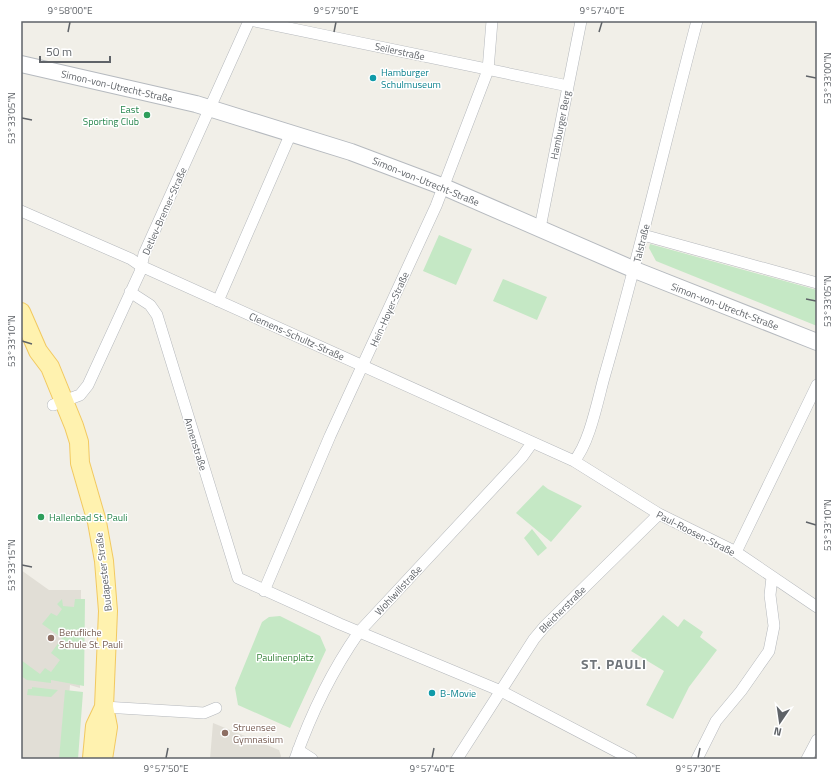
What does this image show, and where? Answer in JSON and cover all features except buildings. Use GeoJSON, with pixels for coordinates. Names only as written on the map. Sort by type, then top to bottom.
{"type":"FeatureCollection","features":[{"type":"Feature","properties":{"kind":"main road","name":"Simon-von-Utrecht-Straße"},"geometry":{"type":"LineString","coordinates":[[21,64],[210,108],[351,152],[444,187],[634,270],[817,342]]}},
{"type":"Feature","properties":{"kind":"main road","name":"Budapester Straße"},"geometry":{"type":"LineString","coordinates":[[21,312],[38,351],[50,367],[68,445],[80,463],[97,522],[108,595],[108,642],[104,707],[108,727],[103,759]]}},
{"type":"Feature","properties":{"kind":"main road","name":"Budapester Straße"},"geometry":{"type":"LineString","coordinates":[[92,759],[96,726],[104,707]]}},
{"type":"Feature","properties":{"kind":"street","name":"Detlev-Bremer-Straße"},"geometry":{"type":"LineString","coordinates":[[58,403],[80,395],[86,389],[130,292],[141,266],[144,254],[250,21]]}},
{"type":"Feature","properties":{"kind":"street","name":"Seilerstraße"},"geometry":{"type":"LineString","coordinates":[[255,21],[568,86]]}},
{"type":"Feature","properties":{"kind":"street","name":"Hein-Hoyer-Straße"},"geometry":{"type":"LineString","coordinates":[[264,592],[330,436],[364,367],[444,187],[488,70],[492,21]]}},
{"type":"Feature","properties":{"kind":"street","name":"Hamburger Berg"},"geometry":{"type":"LineString","coordinates":[[540,228],[581,21]]}},
{"type":"Feature","properties":{"kind":"street","name":"Talstraße"},"geometry":{"type":"LineString","coordinates":[[574,461],[584,448],[634,270],[697,21]]}},
{"type":"Feature","properties":{"kind":"street"},"geometry":{"type":"LineString","coordinates":[[218,301],[291,133]]}},
{"type":"Feature","properties":{"kind":"street","name":"Clemens-Schultz-Straße"},"geometry":{"type":"LineString","coordinates":[[21,211],[131,259],[141,266],[574,461]]}},
{"type":"Feature","properties":{"kind":"street"},"geometry":{"type":"LineString","coordinates":[[643,235],[817,283]]}},
{"type":"Feature","properties":{"kind":"street","name":"Annenstraße"},"geometry":{"type":"LineString","coordinates":[[130,292],[150,305],[157,315],[238,578],[264,592]]}},
{"type":"Feature","properties":{"kind":"street"},"geometry":{"type":"LineString","coordinates":[[736,552],[817,385]]}},
{"type":"Feature","properties":{"kind":"street","name":"Wohlwillstraße"},"geometry":{"type":"LineString","coordinates":[[296,754],[318,700],[345,652],[359,632],[522,457],[532,443]]}},
{"type":"Feature","properties":{"kind":"street","name":"Paul-Roosen-Straße"},"geometry":{"type":"LineString","coordinates":[[574,461],[659,514],[736,552],[817,607]]}},
{"type":"Feature","properties":{"kind":"street","name":"Bleicherstraße"},"geometry":{"type":"LineString","coordinates":[[457,759],[534,639],[552,617],[659,514]]}},
{"type":"Feature","properties":{"kind":"street"},"geometry":{"type":"LineString","coordinates":[[697,759],[716,721],[741,691],[769,651],[774,626],[770,595],[772,577]]}},
{"type":"Feature","properties":{"kind":"street"},"geometry":{"type":"LineString","coordinates":[[264,592],[501,691],[631,759]]}},
{"type":"Feature","properties":{"kind":"street"},"geometry":{"type":"LineString","coordinates":[[104,707],[204,714],[216,708]]}},
{"type":"Feature","properties":{"kind":"street"},"geometry":{"type":"LineString","coordinates":[[807,759],[817,740]]}},
{"type":"Feature","properties":{"kind":"street"},"geometry":{"type":"LineString","coordinates":[[296,754],[312,759]]}},
{"type":"Feature","properties":{"kind":"shaded area","name":"Berufliche Schule St. Pauli"},"geometry":{"type":"Polygon","coordinates":[[[21,570],[49,590],[81,590],[80,688],[70,685],[64,759],[21,759],[21,570]]]}},
{"type":"Feature","properties":{"kind":"shaded area","name":"Struensee Gymnasium"},"geometry":{"type":"Polygon","coordinates":[[[213,723],[279,750],[281,756],[280,759],[210,759],[213,723]]]}},
{"type":"Feature","properties":{"kind":"green space"},"geometry":{"type":"Polygon","coordinates":[[[439,235],[472,249],[456,285],[423,271],[439,235]]]}},
{"type":"Feature","properties":{"kind":"green space"},"geometry":{"type":"Polygon","coordinates":[[[650,244],[817,290],[817,326],[656,261],[649,248],[650,244]]]}},
{"type":"Feature","properties":{"kind":"green space"},"geometry":{"type":"Polygon","coordinates":[[[503,279],[547,297],[537,320],[493,301],[503,279]]]}},
{"type":"Feature","properties":{"kind":"green space"},"geometry":{"type":"Polygon","coordinates":[[[543,485],[582,506],[551,542],[516,513],[543,485]]]}},
{"type":"Feature","properties":{"kind":"green space"},"geometry":{"type":"Polygon","coordinates":[[[532,529],[547,548],[538,556],[524,538],[532,529]]]}},
{"type":"Feature","properties":{"kind":"green space"},"geometry":{"type":"Polygon","coordinates":[[[62,599],[63,606],[74,607],[75,599],[85,599],[84,686],[51,680],[51,683],[27,680],[21,676],[21,660],[40,674],[45,668],[51,672],[60,660],[51,653],[62,638],[42,624],[51,613],[57,616],[62,609],[57,604],[62,599]]]}},
{"type":"Feature","properties":{"kind":"green space"},"geometry":{"type":"Polygon","coordinates":[[[663,615],[678,627],[684,619],[703,632],[700,637],[717,650],[689,687],[673,719],[646,705],[664,671],[631,651],[663,615]]]}},
{"type":"Feature","properties":{"kind":"green space","name":"Paulinenplatz"},"geometry":{"type":"Polygon","coordinates":[[[280,616],[320,636],[326,650],[290,728],[238,705],[235,688],[262,622],[269,617],[280,616]]]}},
{"type":"Feature","properties":{"kind":"green space"},"geometry":{"type":"Polygon","coordinates":[[[32,687],[58,690],[51,697],[27,695],[28,689],[32,689],[32,687]]]}},
{"type":"Feature","properties":{"kind":"green space"},"geometry":{"type":"Polygon","coordinates":[[[65,690],[83,692],[78,759],[59,759],[65,690]]]}},
{"type":"Feature","properties":{"kind":"place","name":"Hamburger Schulmuseum"},"geometry":{"type":"Point","coordinates":[373,78]}},
{"type":"Feature","properties":{"kind":"place","name":"East Sporting Club"},"geometry":{"type":"Point","coordinates":[147,115]}},
{"type":"Feature","properties":{"kind":"place","name":"Hallenbad St. Pauli"},"geometry":{"type":"Point","coordinates":[41,517]}},
{"type":"Feature","properties":{"kind":"place","name":"Berufliche Schule St. Pauli"},"geometry":{"type":"Point","coordinates":[51,638]}},
{"type":"Feature","properties":{"kind":"place","name":"B-Movie"},"geometry":{"type":"Point","coordinates":[432,693]}},
{"type":"Feature","properties":{"kind":"place","name":"Struensee Gymnasium"},"geometry":{"type":"Point","coordinates":[225,733]}},
{"type":"Feature","properties":{"kind":"district","name":"ST. PAULI"},"geometry":{"type":"Point","coordinates":[614,664]}}]}
